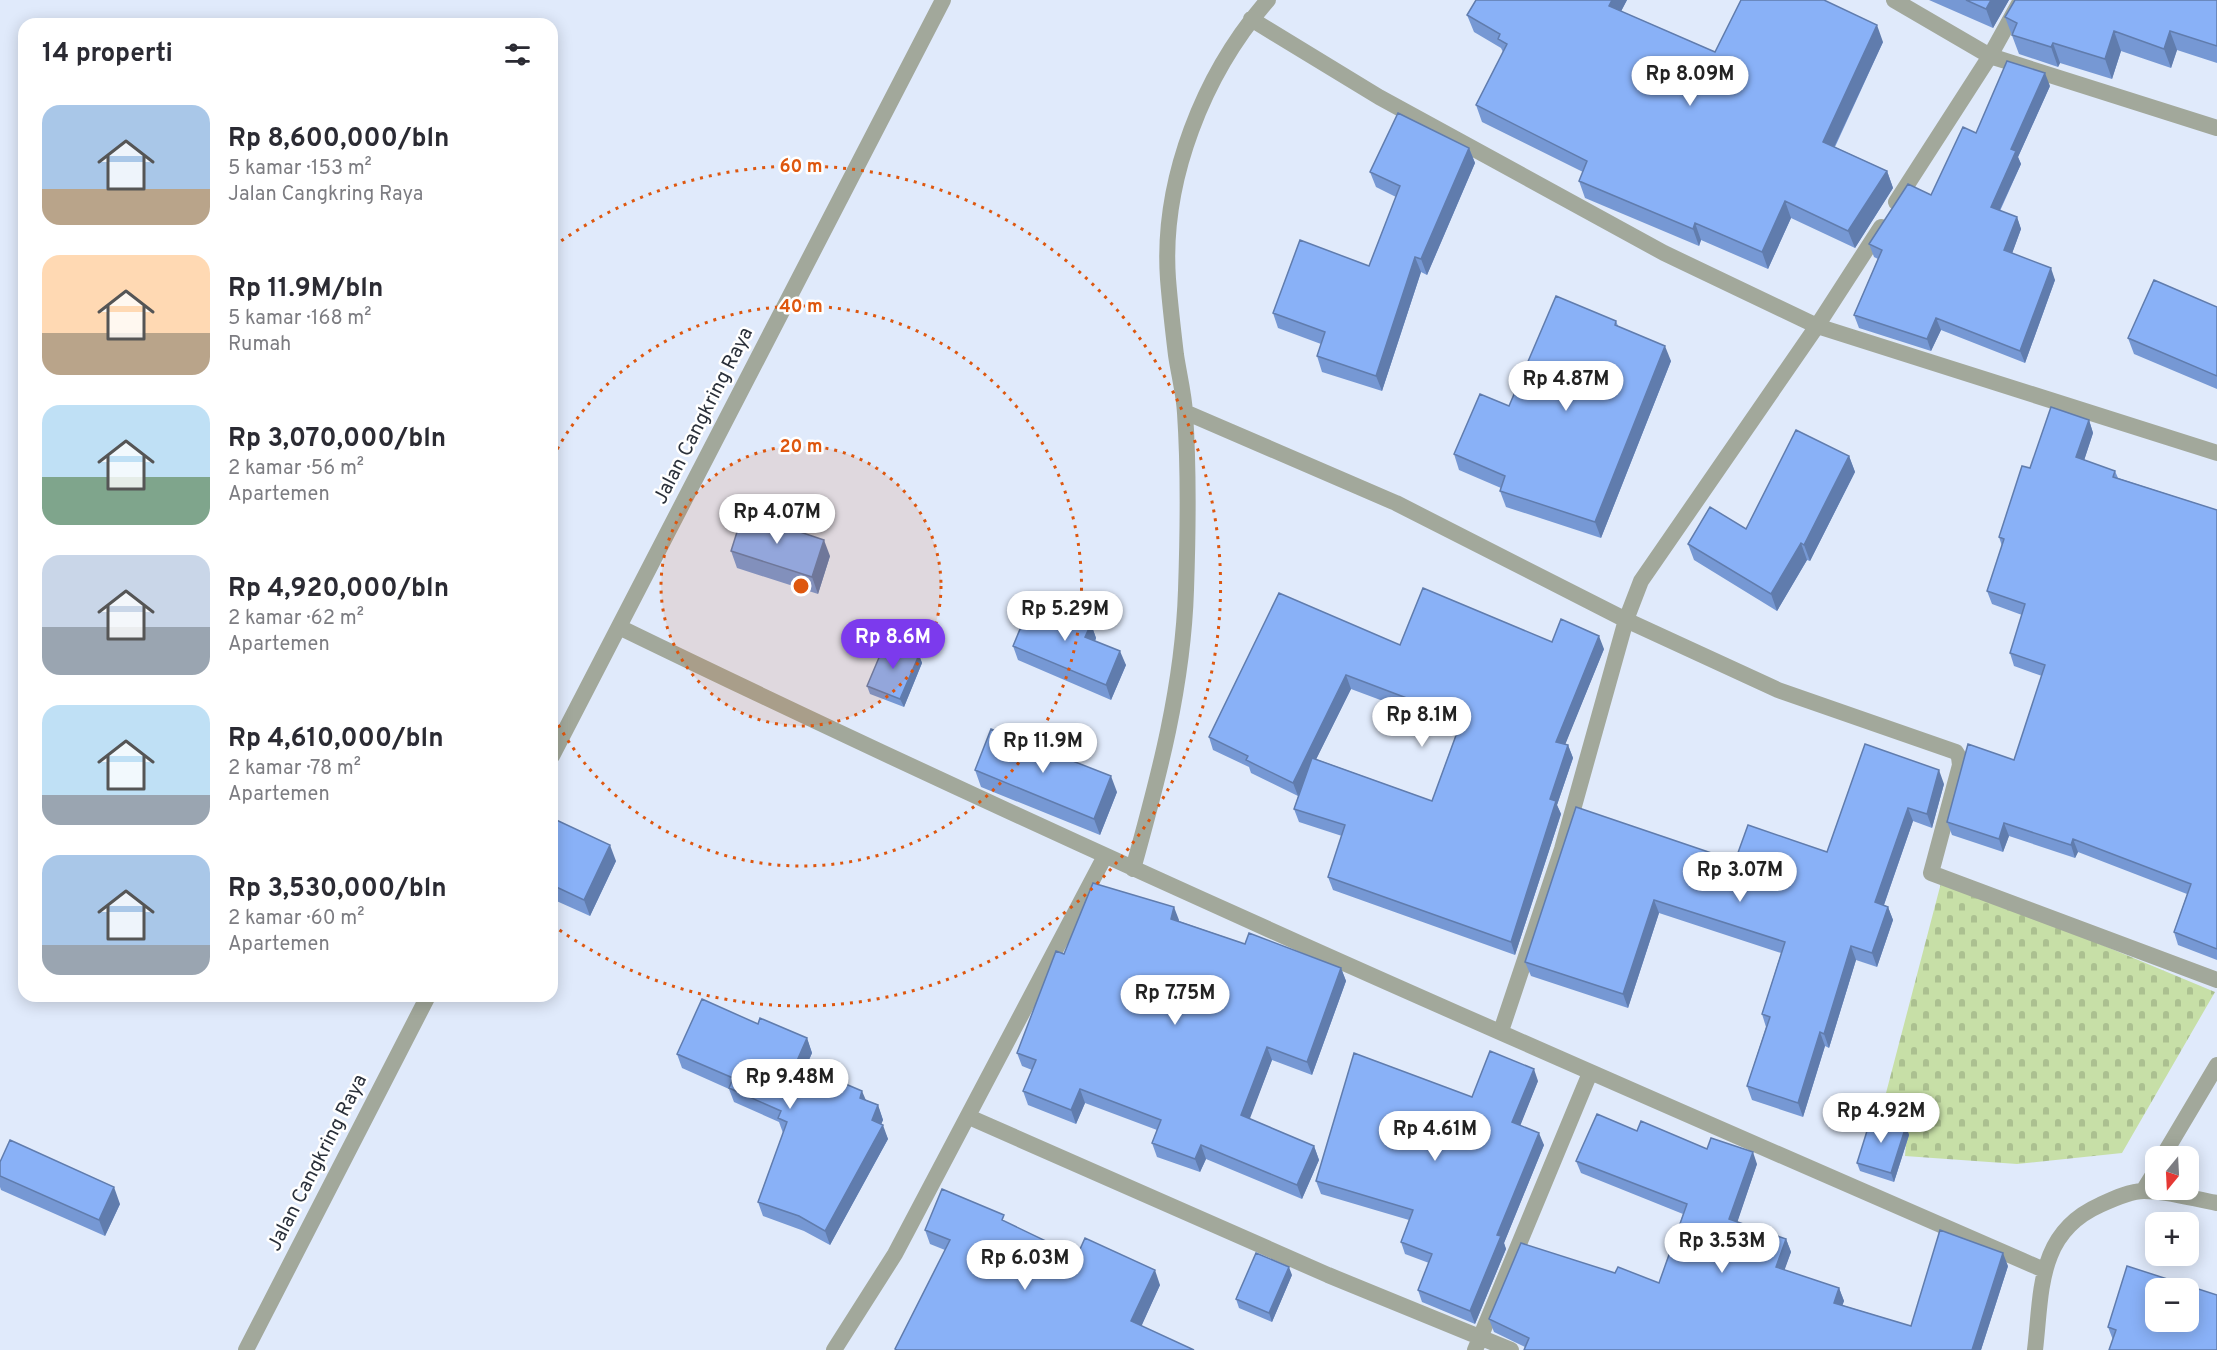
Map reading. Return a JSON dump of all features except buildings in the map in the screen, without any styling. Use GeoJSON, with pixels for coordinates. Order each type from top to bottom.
{"type":"FeatureCollection","features":[{"type":"Feature","properties":{"kind":"street","name":"Jalan Cangkring Raya"},"geometry":{"type":"LineString","coordinates":[[558,744],[943,0]]}},
{"type":"Feature","properties":{"kind":"street"},"geometry":{"type":"LineString","coordinates":[[1133,869],[1169,738],[1181,670],[1186,590],[1185,412],[1168,276],[1170,224],[1179,169],[1193,126],[1215,78],[1251,19],[1268,0]]}},
{"type":"Feature","properties":{"kind":"street"},"geometry":{"type":"LineString","coordinates":[[1894,0],[1990,56],[2217,128]]}},
{"type":"Feature","properties":{"kind":"street"},"geometry":{"type":"LineString","coordinates":[[1501,1030],[1562,849],[1626,620],[1641,581],[1817,326],[1990,56],[2021,0]]}},
{"type":"Feature","properties":{"kind":"street"},"geometry":{"type":"LineString","coordinates":[[1251,19],[1380,97],[1654,248],[1817,326],[2217,453]]}},
{"type":"Feature","properties":{"kind":"street"},"geometry":{"type":"LineString","coordinates":[[1185,412],[1396,503],[1626,620],[1778,690],[1956,752],[1960,765],[1931,873],[2217,980]]}},
{"type":"Feature","properties":{"kind":"street"},"geometry":{"type":"LineString","coordinates":[[619,627],[850,739],[1133,869],[1501,1030],[1590,1073],[2044,1270]]}},
{"type":"Feature","properties":{"kind":"street"},"geometry":{"type":"LineString","coordinates":[[834,1350],[895,1254],[1105,856]]}},
{"type":"Feature","properties":{"kind":"street","name":"Jalan Cangkring Raya"},"geometry":{"type":"LineString","coordinates":[[246,1350],[425,1002]]}},
{"type":"Feature","properties":{"kind":"street"},"geometry":{"type":"LineString","coordinates":[[2169,1146],[2217,1065]]}},
{"type":"Feature","properties":{"kind":"street"},"geometry":{"type":"LineString","coordinates":[[1478,1344],[1590,1073]]}},
{"type":"Feature","properties":{"kind":"street"},"geometry":{"type":"LineString","coordinates":[[969,1117],[1328,1275],[1478,1344],[1511,1350]]}},
{"type":"Feature","properties":{"kind":"street"},"geometry":{"type":"LineString","coordinates":[[2035,1350],[2044,1270],[2053,1244],[2069,1224],[2089,1210],[2115,1198],[2143,1191],[2217,1203]]}},
{"type":"Feature","properties":{"kind":"green space"},"geometry":{"type":"Polygon","coordinates":[[[1941,883],[1968,889],[2215,992],[2122,1153],[2017,1164],[1905,1156],[1907,1132],[1880,1116],[1941,883]]]}}]}
